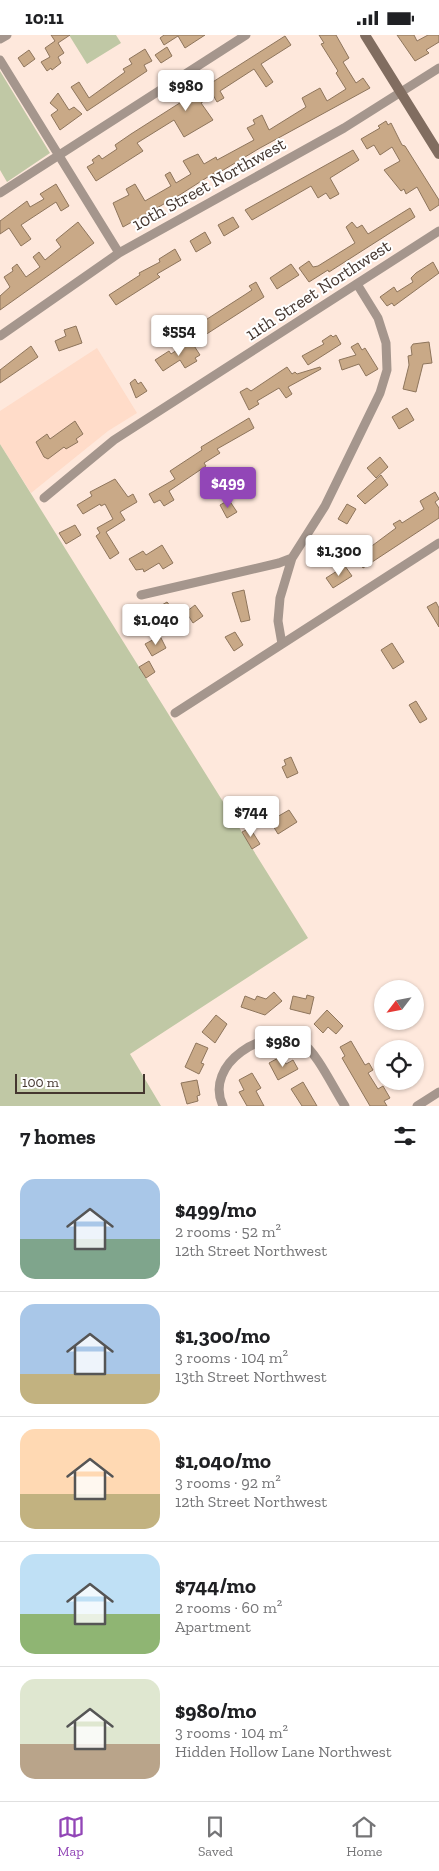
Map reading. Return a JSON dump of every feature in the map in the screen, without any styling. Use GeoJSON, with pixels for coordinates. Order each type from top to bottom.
{"type":"FeatureCollection","features":[{"type":"Feature","properties":{"kind":"street"},"geometry":{"type":"LineString","coordinates":[[0,39],[7,35]]}},
{"type":"Feature","properties":{"kind":"street"},"geometry":{"type":"LineString","coordinates":[[0,193],[246,35]]}},
{"type":"Feature","properties":{"kind":"street"},"geometry":{"type":"LineString","coordinates":[[365,35],[439,154]]}},
{"type":"Feature","properties":{"kind":"street"},"geometry":{"type":"LineString","coordinates":[[0,60],[119,253]]}},
{"type":"Feature","properties":{"kind":"street","name":"10th Street Northwest"},"geometry":{"type":"LineString","coordinates":[[0,336],[119,253],[344,128],[439,67]]}},
{"type":"Feature","properties":{"kind":"street","name":"11th Street Northwest"},"geometry":{"type":"LineString","coordinates":[[44,498],[114,440],[439,231]]}},
{"type":"Feature","properties":{"kind":"street"},"geometry":{"type":"LineString","coordinates":[[282,644],[278,621],[280,598],[292,558],[324,506],[380,393],[387,370],[386,343],[378,318],[357,284]]}},
{"type":"Feature","properties":{"kind":"street"},"geometry":{"type":"LineString","coordinates":[[175,713],[439,543]]}},
{"type":"Feature","properties":{"kind":"street"},"geometry":{"type":"LineString","coordinates":[[141,595],[279,563],[292,558]]}},
{"type":"Feature","properties":{"kind":"street"},"geometry":{"type":"LineString","coordinates":[[223,1106],[219,1090],[222,1073],[228,1064],[246,1050],[264,1041],[277,1038],[303,1043],[313,1055],[345,1106]]}},
{"type":"Feature","properties":{"kind":"street"},"geometry":{"type":"LineString","coordinates":[[417,1106],[439,1092]]}},
{"type":"Feature","properties":{"kind":"shaded area"},"geometry":{"type":"Polygon","coordinates":[[[97,348],[137,413],[108,431],[31,493],[0,444],[0,411],[97,348]]]}},
{"type":"Feature","properties":{"kind":"green space"},"geometry":{"type":"Polygon","coordinates":[[[69,35],[116,35],[121,43],[87,64],[69,35]]]}},
{"type":"Feature","properties":{"kind":"green space"},"geometry":{"type":"Polygon","coordinates":[[[0,71],[50,153],[7,182],[0,170],[0,71]]]}},
{"type":"Feature","properties":{"kind":"green space"},"geometry":{"type":"Polygon","coordinates":[[[0,444],[308,938],[130,1054],[161,1106],[0,1106],[0,444]]]}},
{"type":"Feature","properties":{"kind":"building"},"geometry":{"type":"Polygon","coordinates":[[[51,35],[70,35],[58,43],[64,53],[58,57],[61,63],[52,70],[51,68],[47,71],[41,62],[50,57],[45,48],[55,41],[51,35]]]}},
{"type":"Feature","properties":{"kind":"building"},"geometry":{"type":"Polygon","coordinates":[[[164,35],[205,35],[185,48],[178,36],[164,45],[160,38],[164,35]]]}},
{"type":"Feature","properties":{"kind":"building"},"geometry":{"type":"Polygon","coordinates":[[[319,35],[336,35],[349,58],[343,62],[356,83],[363,78],[370,88],[260,148],[215,175],[214,173],[123,227],[113,203],[129,195],[126,189],[135,184],[145,201],[171,186],[165,175],[170,172],[176,183],[191,174],[183,161],[198,154],[204,164],[216,157],[217,160],[254,140],[247,128],[255,124],[253,120],[262,115],[269,130],[306,107],[302,98],[320,88],[327,101],[346,89],[336,73],[338,71],[321,44],[324,43],[319,35]]]}},
{"type":"Feature","properties":{"kind":"building"},"geometry":{"type":"Polygon","coordinates":[[[397,35],[414,35],[417,41],[428,35],[439,35],[439,42],[426,50],[429,53],[415,61],[397,35]]]}},
{"type":"Feature","properties":{"kind":"building"},"geometry":{"type":"Polygon","coordinates":[[[285,36],[291,45],[261,64],[273,82],[266,87],[254,69],[220,91],[224,98],[217,102],[213,95],[201,103],[213,120],[184,137],[174,120],[137,143],[143,151],[96,181],[87,167],[94,163],[92,160],[99,155],[102,159],[117,149],[115,145],[131,134],[285,36]]]}},
{"type":"Feature","properties":{"kind":"building"},"geometry":{"type":"Polygon","coordinates":[[[167,47],[172,56],[161,63],[155,55],[167,47]]]}},
{"type":"Feature","properties":{"kind":"building"},"geometry":{"type":"Polygon","coordinates":[[[145,49],[152,61],[144,65],[147,71],[87,111],[71,87],[79,82],[89,98],[125,72],[123,69],[132,64],[129,59],[145,49]]]}},
{"type":"Feature","properties":{"kind":"building"},"geometry":{"type":"Polygon","coordinates":[[[29,50],[35,59],[24,67],[18,58],[29,50]]]}},
{"type":"Feature","properties":{"kind":"building"},"geometry":{"type":"Polygon","coordinates":[[[58,93],[69,110],[74,107],[82,114],[60,130],[51,115],[58,110],[50,103],[58,93]]]}},
{"type":"Feature","properties":{"kind":"building"},"geometry":{"type":"Polygon","coordinates":[[[386,121],[388,125],[391,123],[402,145],[405,146],[439,200],[439,205],[430,211],[417,187],[406,194],[404,189],[401,191],[384,170],[400,161],[392,147],[380,155],[374,145],[367,149],[361,139],[380,128],[378,126],[386,121]]]}},
{"type":"Feature","properties":{"kind":"building"},"geometry":{"type":"Polygon","coordinates":[[[353,150],[359,160],[330,178],[339,194],[330,199],[326,193],[318,198],[311,186],[252,220],[245,210],[353,150]]]}},
{"type":"Feature","properties":{"kind":"building"},"geometry":{"type":"Polygon","coordinates":[[[56,184],[69,206],[61,211],[56,202],[21,225],[31,239],[21,246],[9,228],[0,234],[0,221],[27,201],[30,207],[44,199],[40,194],[56,184]]]}},
{"type":"Feature","properties":{"kind":"building"},"geometry":{"type":"Polygon","coordinates":[[[410,208],[415,217],[329,272],[328,270],[309,282],[299,268],[309,261],[313,267],[318,266],[355,243],[346,227],[352,222],[357,228],[362,225],[368,234],[410,208]]]}},
{"type":"Feature","properties":{"kind":"building"},"geometry":{"type":"Polygon","coordinates":[[[233,217],[239,227],[224,236],[218,225],[233,217]]]}},
{"type":"Feature","properties":{"kind":"building"},"geometry":{"type":"Polygon","coordinates":[[[78,222],[94,243],[0,310],[0,296],[10,287],[4,277],[13,271],[12,268],[17,264],[26,277],[40,267],[33,257],[39,252],[45,260],[61,247],[56,240],[78,222]]]}},
{"type":"Feature","properties":{"kind":"building"},"geometry":{"type":"Polygon","coordinates":[[[205,232],[211,243],[196,252],[190,241],[205,232]]]}},
{"type":"Feature","properties":{"kind":"building"},"geometry":{"type":"Polygon","coordinates":[[[175,249],[181,260],[157,274],[160,277],[116,305],[109,295],[140,275],[139,273],[160,262],[159,259],[175,249]]]}},
{"type":"Feature","properties":{"kind":"building"},"geometry":{"type":"Polygon","coordinates":[[[433,262],[439,273],[394,306],[392,303],[387,306],[380,297],[394,287],[397,292],[413,282],[411,278],[416,273],[433,262]]]}},
{"type":"Feature","properties":{"kind":"building"},"geometry":{"type":"Polygon","coordinates":[[[291,264],[299,275],[277,289],[270,278],[291,264]]]}},
{"type":"Feature","properties":{"kind":"building"},"geometry":{"type":"Polygon","coordinates":[[[256,282],[264,297],[202,337],[194,325],[203,319],[204,321],[252,290],[249,286],[256,282]]]}},
{"type":"Feature","properties":{"kind":"building"},"geometry":{"type":"Polygon","coordinates":[[[76,326],[82,343],[59,351],[55,341],[66,336],[64,330],[76,326]]]}},
{"type":"Feature","properties":{"kind":"building"},"geometry":{"type":"Polygon","coordinates":[[[331,335],[333,337],[336,335],[341,344],[308,365],[302,356],[324,344],[322,341],[331,335]]]}},
{"type":"Feature","properties":{"kind":"building"},"geometry":{"type":"Polygon","coordinates":[[[191,341],[200,355],[195,358],[197,361],[185,368],[180,360],[163,371],[155,360],[169,351],[171,354],[191,341]]]}},
{"type":"Feature","properties":{"kind":"building"},"geometry":{"type":"Polygon","coordinates":[[[429,342],[432,363],[423,364],[416,392],[403,389],[409,365],[408,356],[412,355],[411,347],[413,344],[429,342]]]}},
{"type":"Feature","properties":{"kind":"building"},"geometry":{"type":"Polygon","coordinates":[[[358,343],[362,350],[365,348],[378,369],[366,376],[359,364],[342,370],[339,360],[356,355],[351,347],[358,343]]]}},
{"type":"Feature","properties":{"kind":"building"},"geometry":{"type":"Polygon","coordinates":[[[31,346],[38,357],[0,383],[0,370],[31,346]]]}},
{"type":"Feature","properties":{"kind":"building"},"geometry":{"type":"Polygon","coordinates":[[[287,367],[292,374],[320,367],[321,369],[288,387],[292,394],[286,398],[279,388],[257,401],[259,404],[249,410],[240,392],[247,388],[251,391],[287,367]]]}},
{"type":"Feature","properties":{"kind":"building"},"geometry":{"type":"Polygon","coordinates":[[[135,379],[138,384],[141,382],[147,391],[136,398],[130,383],[135,379]]]}},
{"type":"Feature","properties":{"kind":"building"},"geometry":{"type":"Polygon","coordinates":[[[407,408],[414,420],[399,429],[392,417],[407,408]]]}},
{"type":"Feature","properties":{"kind":"building"},"geometry":{"type":"Polygon","coordinates":[[[249,418],[254,428],[217,449],[220,453],[204,463],[206,466],[169,491],[174,500],[164,506],[160,500],[154,503],[149,494],[175,479],[170,471],[202,450],[201,447],[249,418]]]}},
{"type":"Feature","properties":{"kind":"building"},"geometry":{"type":"Polygon","coordinates":[[[75,421],[83,434],[76,439],[78,442],[66,449],[64,447],[48,459],[44,457],[36,442],[47,434],[50,439],[75,421]]]}},
{"type":"Feature","properties":{"kind":"building"},"geometry":{"type":"Polygon","coordinates":[[[380,457],[388,467],[376,478],[367,468],[380,457]]]}},
{"type":"Feature","properties":{"kind":"building"},"geometry":{"type":"Polygon","coordinates":[[[381,475],[388,485],[365,504],[357,496],[381,475]]]}},
{"type":"Feature","properties":{"kind":"building"},"geometry":{"type":"Polygon","coordinates":[[[115,479],[128,497],[133,494],[137,502],[120,512],[125,520],[106,532],[119,553],[110,559],[96,536],[100,533],[97,528],[113,519],[105,504],[101,506],[100,504],[83,514],[77,505],[92,496],[90,492],[115,479]]]}},
{"type":"Feature","properties":{"kind":"building"},"geometry":{"type":"Polygon","coordinates":[[[435,492],[439,499],[435,502],[439,508],[439,518],[363,568],[357,557],[396,528],[393,524],[400,520],[402,523],[424,509],[420,501],[435,492]]]}},
{"type":"Feature","properties":{"kind":"building"},"geometry":{"type":"Polygon","coordinates":[[[229,500],[237,512],[227,518],[220,505],[229,500]]]}},
{"type":"Feature","properties":{"kind":"building"},"geometry":{"type":"Polygon","coordinates":[[[347,504],[356,509],[347,524],[338,519],[347,504]]]}},
{"type":"Feature","properties":{"kind":"building"},"geometry":{"type":"Polygon","coordinates":[[[75,525],[81,535],[66,544],[59,533],[75,525]]]}},
{"type":"Feature","properties":{"kind":"building"},"geometry":{"type":"Polygon","coordinates":[[[162,545],[173,563],[163,569],[159,563],[144,572],[143,569],[136,570],[129,559],[143,551],[146,555],[162,545]]]}},
{"type":"Feature","properties":{"kind":"building"},"geometry":{"type":"Polygon","coordinates":[[[345,566],[352,576],[333,588],[326,578],[345,566]]]}},
{"type":"Feature","properties":{"kind":"building"},"geometry":{"type":"Polygon","coordinates":[[[244,590],[250,620],[241,622],[232,593],[244,590]]]}},
{"type":"Feature","properties":{"kind":"building"},"geometry":{"type":"Polygon","coordinates":[[[167,602],[178,616],[156,634],[145,615],[167,602]]]}},
{"type":"Feature","properties":{"kind":"building"},"geometry":{"type":"Polygon","coordinates":[[[436,602],[439,608],[439,627],[427,607],[436,602]]]}},
{"type":"Feature","properties":{"kind":"building"},"geometry":{"type":"Polygon","coordinates":[[[195,605],[203,616],[193,623],[186,612],[195,605]]]}},
{"type":"Feature","properties":{"kind":"building"},"geometry":{"type":"Polygon","coordinates":[[[235,632],[243,645],[234,651],[225,637],[235,632]]]}},
{"type":"Feature","properties":{"kind":"building"},"geometry":{"type":"Polygon","coordinates":[[[160,636],[166,648],[152,656],[145,644],[160,636]]]}},
{"type":"Feature","properties":{"kind":"building"},"geometry":{"type":"Polygon","coordinates":[[[392,643],[404,662],[393,669],[381,650],[392,643]]]}},
{"type":"Feature","properties":{"kind":"building"},"geometry":{"type":"Polygon","coordinates":[[[149,661],[155,672],[146,678],[139,667],[149,661]]]}},
{"type":"Feature","properties":{"kind":"building"},"geometry":{"type":"Polygon","coordinates":[[[416,701],[427,719],[420,723],[409,705],[416,701]]]}},
{"type":"Feature","properties":{"kind":"building"},"geometry":{"type":"Polygon","coordinates":[[[291,757],[298,773],[287,778],[282,767],[286,765],[284,760],[291,757]]]}},
{"type":"Feature","properties":{"kind":"building"},"geometry":{"type":"Polygon","coordinates":[[[289,810],[297,822],[278,834],[270,821],[289,810]]]}},
{"type":"Feature","properties":{"kind":"building"},"geometry":{"type":"Polygon","coordinates":[[[250,828],[260,844],[252,849],[242,832],[250,828]]]}},
{"type":"Feature","properties":{"kind":"building"},"geometry":{"type":"Polygon","coordinates":[[[274,992],[282,1001],[265,1015],[241,1007],[245,996],[255,1000],[257,996],[266,999],[274,992]]]}},
{"type":"Feature","properties":{"kind":"building"},"geometry":{"type":"Polygon","coordinates":[[[307,995],[314,997],[310,1014],[290,1009],[293,996],[306,999],[307,995]]]}},
{"type":"Feature","properties":{"kind":"building"},"geometry":{"type":"Polygon","coordinates":[[[327,1010],[343,1026],[336,1034],[328,1027],[323,1033],[314,1024],[327,1010]]]}},
{"type":"Feature","properties":{"kind":"building"},"geometry":{"type":"Polygon","coordinates":[[[216,1015],[227,1024],[215,1043],[202,1032],[216,1015]]]}},
{"type":"Feature","properties":{"kind":"building"},"geometry":{"type":"Polygon","coordinates":[[[351,1041],[365,1065],[369,1063],[373,1070],[368,1073],[374,1083],[374,1090],[385,1090],[390,1098],[384,1101],[387,1106],[370,1106],[342,1058],[345,1056],[340,1047],[351,1041]]]}},
{"type":"Feature","properties":{"kind":"building"},"geometry":{"type":"Polygon","coordinates":[[[196,1043],[208,1048],[201,1063],[204,1064],[199,1074],[185,1067],[196,1043]]]}},
{"type":"Feature","properties":{"kind":"building"},"geometry":{"type":"Polygon","coordinates":[[[282,1056],[286,1064],[293,1060],[298,1069],[278,1080],[269,1063],[282,1056]]]}},
{"type":"Feature","properties":{"kind":"building"},"geometry":{"type":"Polygon","coordinates":[[[252,1073],[261,1088],[256,1091],[264,1106],[247,1106],[239,1092],[244,1090],[239,1080],[252,1073]]]}},
{"type":"Feature","properties":{"kind":"building"},"geometry":{"type":"Polygon","coordinates":[[[197,1080],[200,1095],[197,1096],[198,1101],[187,1104],[181,1083],[197,1080]]]}},
{"type":"Feature","properties":{"kind":"building"},"geometry":{"type":"Polygon","coordinates":[[[303,1082],[317,1106],[302,1106],[291,1089],[303,1082]]]}}]}
